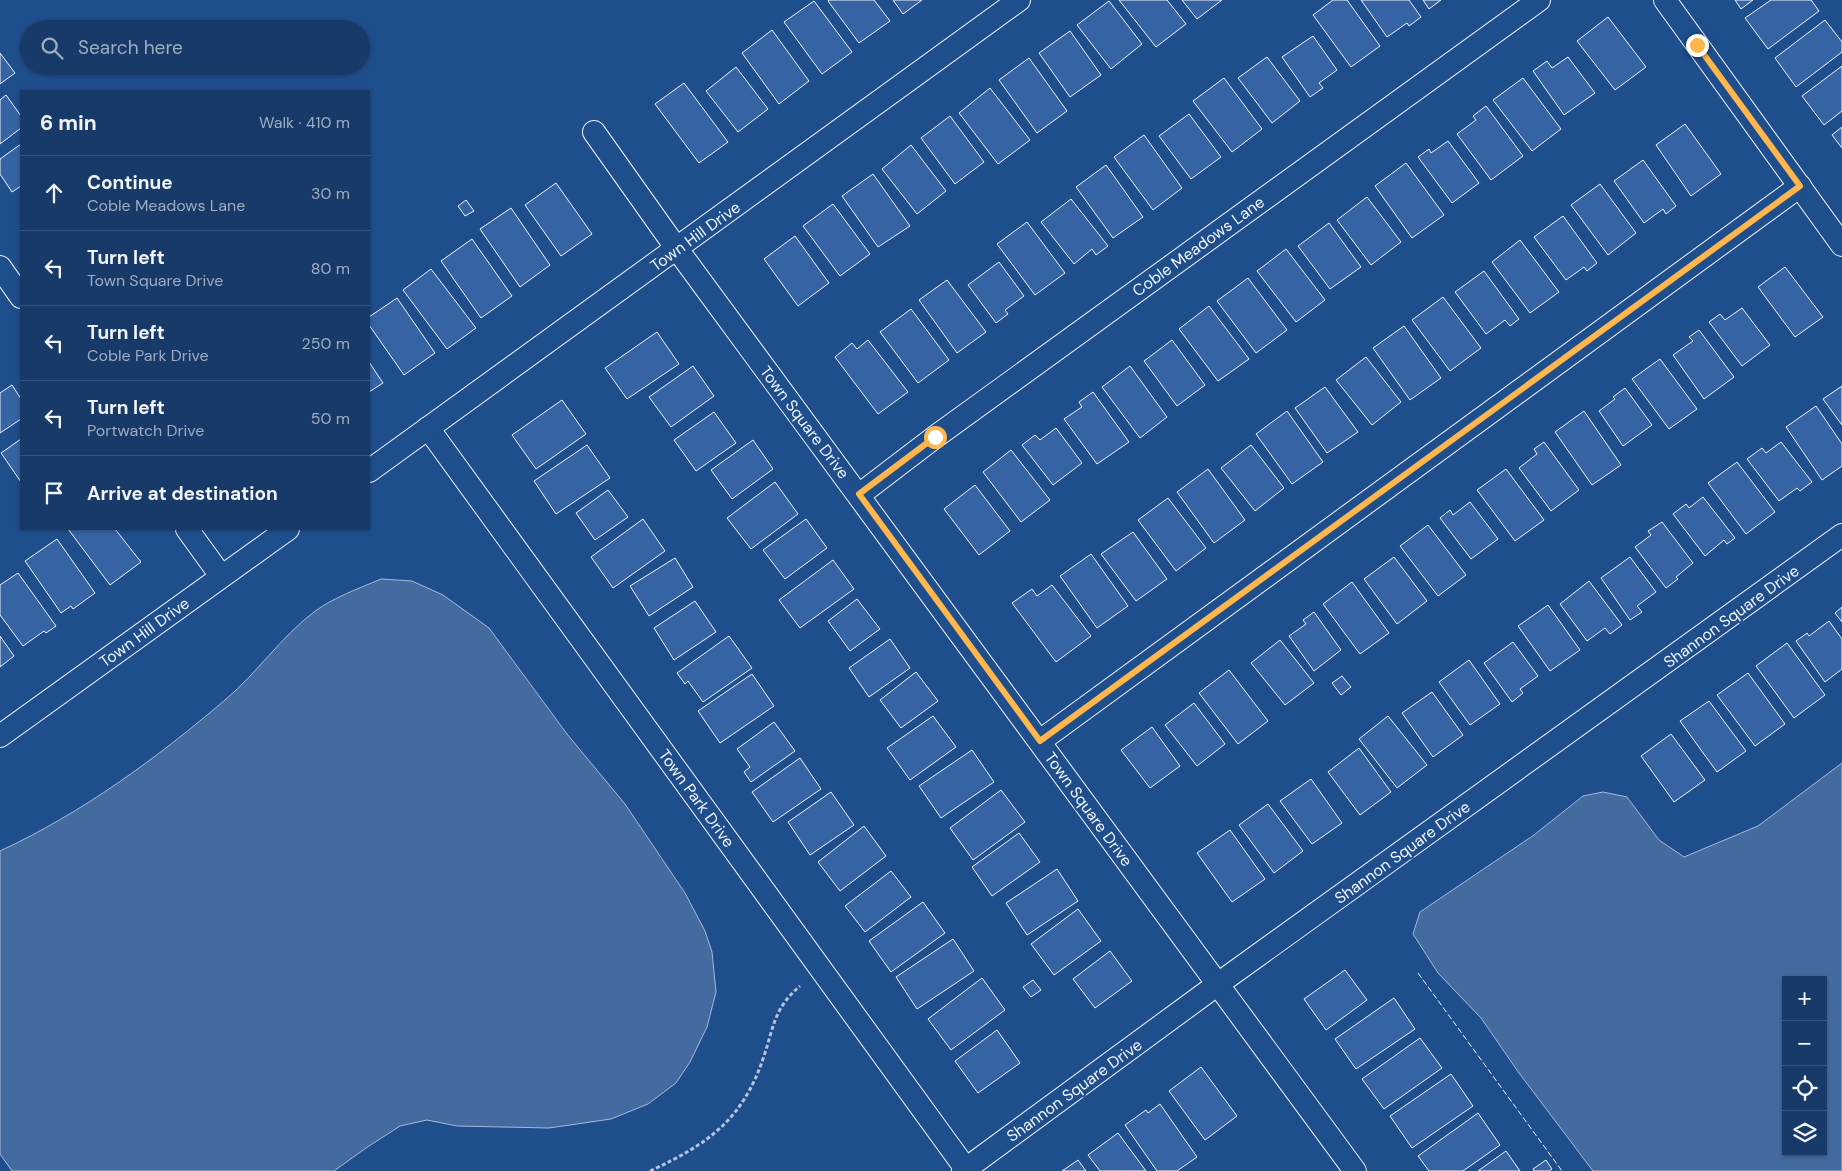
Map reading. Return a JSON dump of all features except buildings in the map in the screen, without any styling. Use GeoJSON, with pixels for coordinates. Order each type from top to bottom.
{"type":"FeatureCollection","features":[{"type":"Feature","properties":{"kind":"street","name":"Town Hill Drive"},"geometry":{"type":"LineString","coordinates":[[370,469],[1019,0]]}},
{"type":"Feature","properties":{"kind":"street","name":"Coble Meadows Lane"},"geometry":{"type":"LineString","coordinates":[[859,494],[1539,0]]}},
{"type":"Feature","properties":{"kind":"street"},"geometry":{"type":"LineString","coordinates":[[1665,0],[1842,245]]}},
{"type":"Feature","properties":{"kind":"street","name":"Town Square Drive"},"geometry":{"type":"LineString","coordinates":[[594,132],[677,249],[1355,1171]]}},
{"type":"Feature","properties":{"kind":"street"},"geometry":{"type":"LineString","coordinates":[[1040,741],[1800,186]]}},
{"type":"Feature","properties":{"kind":"street"},"geometry":{"type":"LineString","coordinates":[[0,267],[20,296]]}},
{"type":"Feature","properties":{"kind":"street","name":"Town Park Drive"},"geometry":{"type":"LineString","coordinates":[[428,428],[964,1170]]}},
{"type":"Feature","properties":{"kind":"street"},"geometry":{"type":"LineString","coordinates":[[188,530],[221,576]]}},
{"type":"Feature","properties":{"kind":"street","name":"Town Hill Drive"},"geometry":{"type":"LineString","coordinates":[[0,736],[287,530]]}},
{"type":"Feature","properties":{"kind":"street","name":"Shannon Square Drive"},"geometry":{"type":"LineString","coordinates":[[964,1170],[1218,984],[1842,536]]}},
{"type":"Feature","properties":{"kind":"path"},"geometry":{"type":"LineString","coordinates":[[650,1171],[699,1146],[728,1121],[744,1102],[756,1078],[775,1018],[782,1004],[800,986]]}},
{"type":"Feature","properties":{"kind":"water"},"geometry":{"type":"Polygon","coordinates":[[[381,579],[412,581],[443,595],[489,628],[567,734],[625,804],[685,893],[705,931],[712,952],[716,992],[707,1027],[690,1062],[676,1083],[648,1104],[611,1119],[549,1128],[457,1126],[427,1120],[400,1126],[334,1171],[12,1171],[0,1154],[0,851],[60,820],[118,783],[173,743],[225,700],[291,632],[314,612],[338,598],[381,579]]]}},
{"type":"Feature","properties":{"kind":"water"},"geometry":{"type":"Polygon","coordinates":[[[1842,763],[1842,1171],[1593,1171],[1519,1073],[1481,1018],[1438,973],[1413,934],[1420,912],[1534,835],[1583,796],[1603,792],[1627,797],[1659,840],[1684,857],[1758,826],[1842,763]]]}},
{"type":"Feature","properties":{"kind":"fence"},"geometry":{"type":"LineString","coordinates":[[1418,973],[1562,1171]]}},
{"type":"Feature","properties":{"kind":"route"},"geometry":{"type":"LineString","coordinates":[[935,437],[859,494],[1040,741],[1800,186],[1697,45]]}}]}
